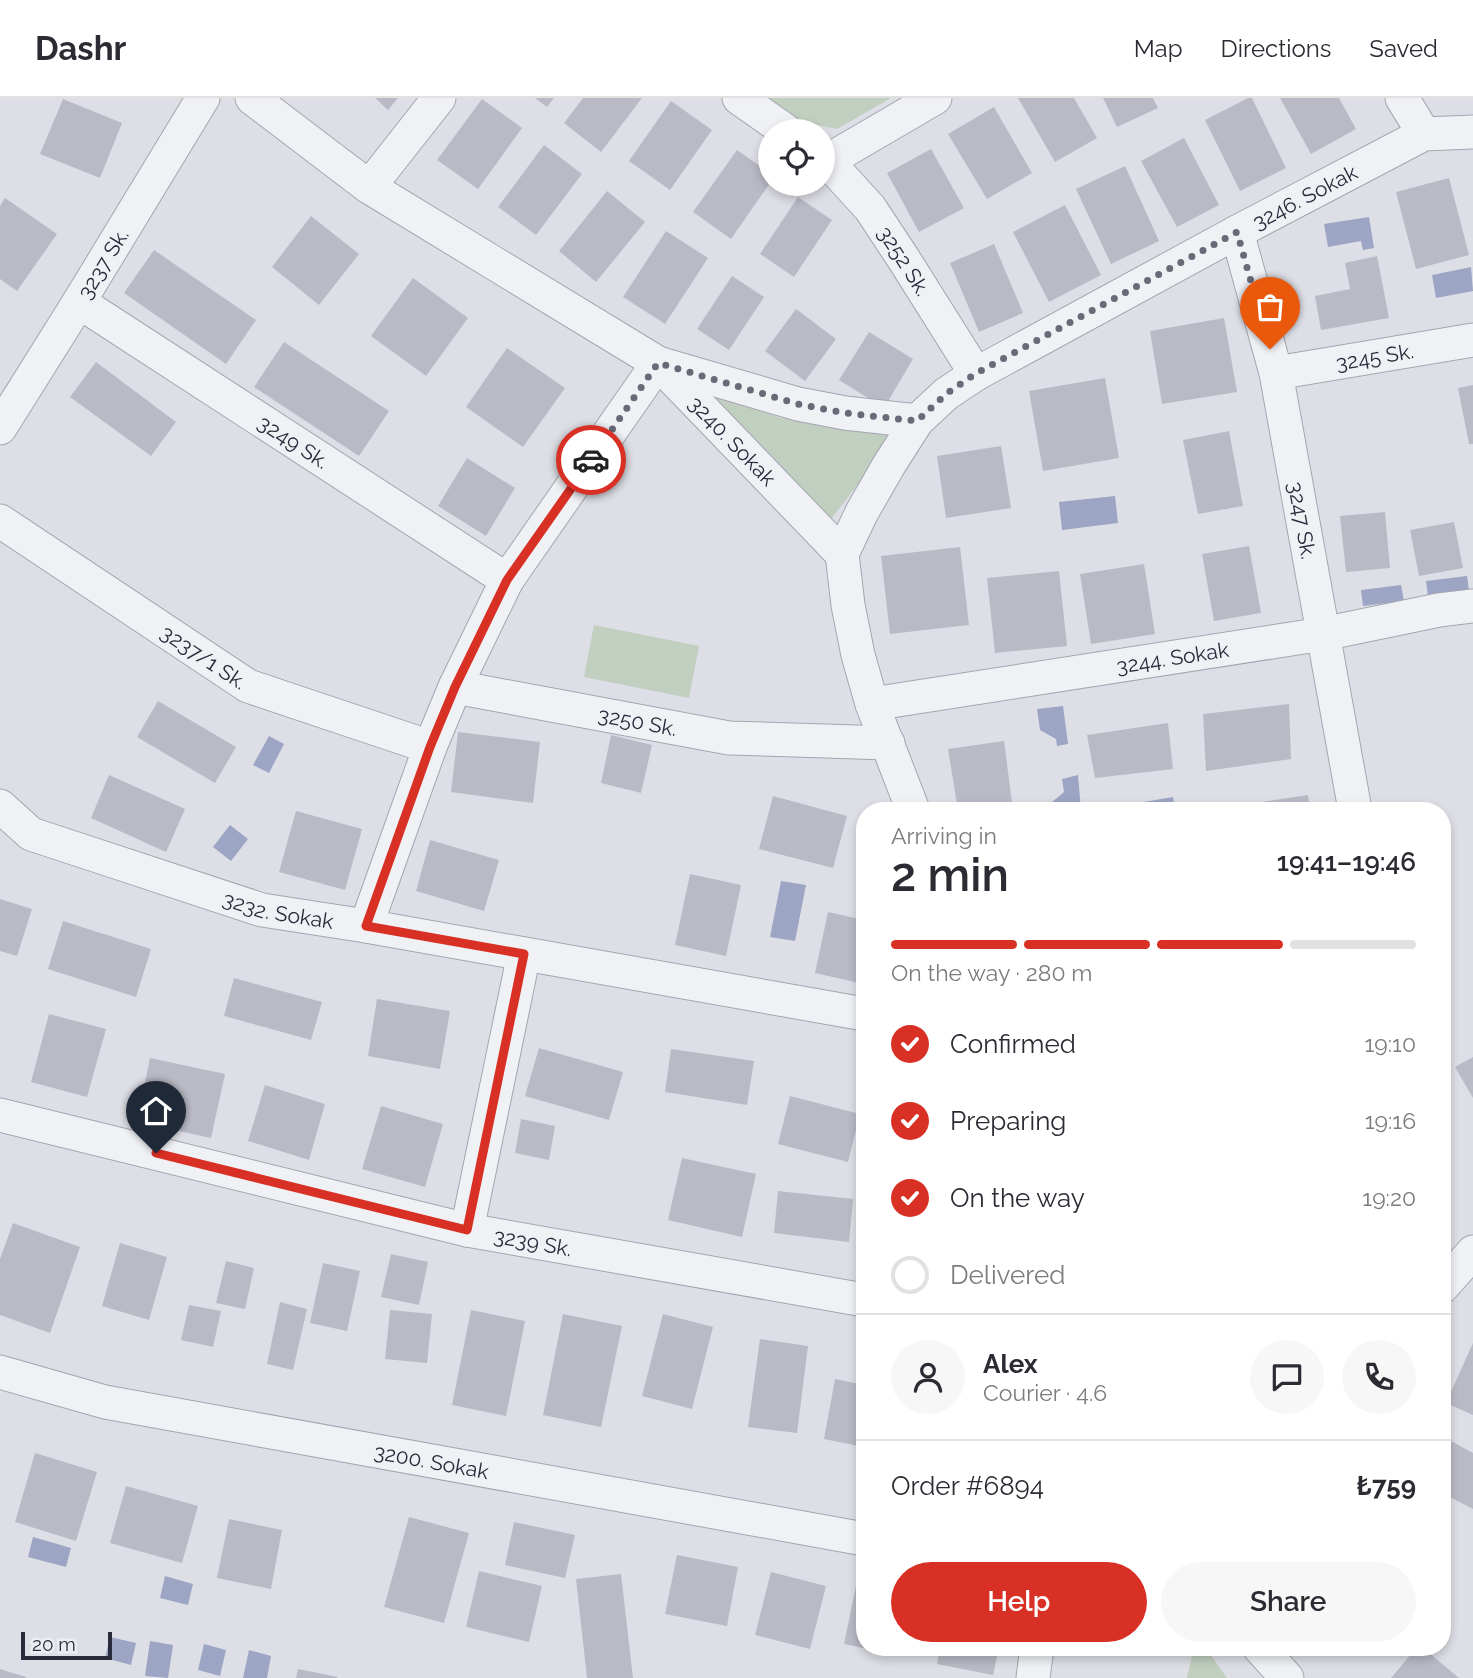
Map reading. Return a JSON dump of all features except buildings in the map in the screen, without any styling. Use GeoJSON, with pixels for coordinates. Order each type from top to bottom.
{"type":"FeatureCollection","features":[{"type":"Feature","properties":{"kind":"street","name":"3237 Sk."},"geometry":{"type":"LineString","coordinates":[[0,428],[203,98]]}},
{"type":"Feature","properties":{"kind":"street","name":"3240. Sokak"},"geometry":{"type":"LineString","coordinates":[[252,98],[369,187],[658,363],[842,554]]}},
{"type":"Feature","properties":{"kind":"street"},"geometry":{"type":"LineString","coordinates":[[369,187],[439,98]]}},
{"type":"Feature","properties":{"kind":"street"},"geometry":{"type":"LineString","coordinates":[[739,98],[769,119]]}},
{"type":"Feature","properties":{"kind":"street"},"geometry":{"type":"LineString","coordinates":[[835,153],[935,98]]}},
{"type":"Feature","properties":{"kind":"street"},"geometry":{"type":"LineString","coordinates":[[1402,98],[1424,134]]}},
{"type":"Feature","properties":{"kind":"street","name":"3246. Sokak"},"geometry":{"type":"LineString","coordinates":[[842,554],[869,500],[917,421],[946,394],[975,374],[1424,134],[1473,132]]}},
{"type":"Feature","properties":{"kind":"street","name":"3252 Sk."},"geometry":{"type":"LineString","coordinates":[[835,170],[870,208],[975,374]]}},
{"type":"Feature","properties":{"kind":"street","name":"3247 Sk."},"geometry":{"type":"LineString","coordinates":[[1237,232],[1276,373],[1354,802]]}},
{"type":"Feature","properties":{"kind":"street","name":"3249 Sk."},"geometry":{"type":"LineString","coordinates":[[79,302],[507,580]]}},
{"type":"Feature","properties":{"kind":"street","name":"3245 Sk."},"geometry":{"type":"LineString","coordinates":[[1276,373],[1473,340]]}},
{"type":"Feature","properties":{"kind":"street"},"geometry":{"type":"LineString","coordinates":[[366,926],[430,747],[455,687],[507,580],[658,363],[798,404],[845,413],[917,421]]}},
{"type":"Feature","properties":{"kind":"street","name":"3237/1 Sk."},"geometry":{"type":"LineString","coordinates":[[0,521],[248,686],[430,747]]}},
{"type":"Feature","properties":{"kind":"street"},"geometry":{"type":"LineString","coordinates":[[842,554],[858,655],[872,704],[910,802]]}},
{"type":"Feature","properties":{"kind":"street","name":"3244. Sokak"},"geometry":{"type":"LineString","coordinates":[[872,704],[1323,634],[1439,610],[1473,606]]}},
{"type":"Feature","properties":{"kind":"street","name":"3250 Sk."},"geometry":{"type":"LineString","coordinates":[[455,687],[729,738],[888,743]]}},
{"type":"Feature","properties":{"kind":"street","name":"3232. Sokak"},"geometry":{"type":"LineString","coordinates":[[0,806],[32,834],[262,910],[856,1013]]}},
{"type":"Feature","properties":{"kind":"street"},"geometry":{"type":"LineString","coordinates":[[467,1230],[524,954]]}},
{"type":"Feature","properties":{"kind":"street","name":"3239 Sk."},"geometry":{"type":"LineString","coordinates":[[0,1115],[467,1230],[856,1299]]}},
{"type":"Feature","properties":{"kind":"street"},"geometry":{"type":"LineString","coordinates":[[1451,1277],[1473,1252]]}},
{"type":"Feature","properties":{"kind":"street","name":"3200. Sokak"},"geometry":{"type":"LineString","coordinates":[[0,1372],[105,1402],[856,1538]]}},
{"type":"Feature","properties":{"kind":"street"},"geometry":{"type":"LineString","coordinates":[[1033,1678],[1036,1656]]}},
{"type":"Feature","properties":{"kind":"street"},"geometry":{"type":"LineString","coordinates":[[1267,1656],[1287,1678]]}},
{"type":"Feature","properties":{"kind":"green space"},"geometry":{"type":"Polygon","coordinates":[[[759,98],[891,98],[837,129],[835,119],[786,119],[759,98]]]}},
{"type":"Feature","properties":{"kind":"green space"},"geometry":{"type":"Polygon","coordinates":[[[683,381],[781,418],[840,429],[902,427],[822,531],[767,452],[683,381]]]}},
{"type":"Feature","properties":{"kind":"green space"},"geometry":{"type":"Polygon","coordinates":[[[594,625],[699,646],[689,698],[584,677],[594,625]]]}},
{"type":"Feature","properties":{"kind":"green space"},"geometry":{"type":"Polygon","coordinates":[[[1192,1656],[1211,1656],[1227,1678],[1187,1678],[1192,1656]]]}},
{"type":"Feature","properties":{"kind":"water"},"geometry":{"type":"Polygon","coordinates":[[[1369,217],[1374,248],[1363,250],[1361,241],[1328,247],[1324,224],[1369,217]]]}},
{"type":"Feature","properties":{"kind":"water"},"geometry":{"type":"Polygon","coordinates":[[[1471,267],[1473,291],[1436,298],[1432,275],[1471,267]]]}},
{"type":"Feature","properties":{"kind":"water"},"geometry":{"type":"Polygon","coordinates":[[[1115,496],[1118,523],[1062,530],[1059,502],[1115,496]]]}},
{"type":"Feature","properties":{"kind":"water"},"geometry":{"type":"Polygon","coordinates":[[[1467,576],[1469,591],[1428,596],[1426,581],[1467,576]]]}},
{"type":"Feature","properties":{"kind":"water"},"geometry":{"type":"Polygon","coordinates":[[[1401,585],[1404,601],[1363,606],[1361,590],[1401,585]]]}},
{"type":"Feature","properties":{"kind":"water"},"geometry":{"type":"Polygon","coordinates":[[[1063,706],[1068,744],[1057,746],[1056,739],[1040,730],[1037,709],[1063,706]]]}},
{"type":"Feature","properties":{"kind":"water"},"geometry":{"type":"Polygon","coordinates":[[[269,736],[284,744],[269,773],[253,765],[269,736]]]}},
{"type":"Feature","properties":{"kind":"water"},"geometry":{"type":"Polygon","coordinates":[[[1078,775],[1080,802],[1052,802],[1064,792],[1062,779],[1078,775]]]}},
{"type":"Feature","properties":{"kind":"water"},"geometry":{"type":"Polygon","coordinates":[[[1173,797],[1174,802],[1144,802],[1173,797]]]}},
{"type":"Feature","properties":{"kind":"water"},"geometry":{"type":"Polygon","coordinates":[[[230,825],[248,839],[231,861],[213,847],[230,825]]]}},
{"type":"Feature","properties":{"kind":"water"},"geometry":{"type":"Polygon","coordinates":[[[781,881],[806,885],[795,941],[770,937],[781,881]]]}},
{"type":"Feature","properties":{"kind":"water"},"geometry":{"type":"Polygon","coordinates":[[[33,1537],[71,1548],[66,1567],[28,1557],[33,1537]]]}},
{"type":"Feature","properties":{"kind":"water"},"geometry":{"type":"Polygon","coordinates":[[[165,1576],[193,1584],[188,1605],[160,1598],[165,1576]]]}},
{"type":"Feature","properties":{"kind":"water"},"geometry":{"type":"Polygon","coordinates":[[[110,1637],[136,1643],[131,1665],[105,1658],[110,1637]]]}},
{"type":"Feature","properties":{"kind":"water"},"geometry":{"type":"Polygon","coordinates":[[[150,1641],[173,1645],[168,1678],[145,1676],[150,1641]]]}},
{"type":"Feature","properties":{"kind":"water"},"geometry":{"type":"Polygon","coordinates":[[[204,1644],[226,1650],[220,1676],[198,1670],[204,1644]]]}},
{"type":"Feature","properties":{"kind":"water"},"geometry":{"type":"Polygon","coordinates":[[[249,1650],[271,1656],[267,1678],[243,1678],[249,1650]]]}},
{"type":"Feature","properties":{"kind":"way so far"},"geometry":{"type":"LineString","coordinates":[[591,460],[658,363],[798,404],[845,413],[917,421],[946,394],[975,374],[1237,232],[1270,349]]}},
{"type":"Feature","properties":{"kind":"route"},"geometry":{"type":"LineString","coordinates":[[156,1153],[467,1230],[524,954],[366,926],[430,747],[455,687],[507,580],[591,460]]}}]}
